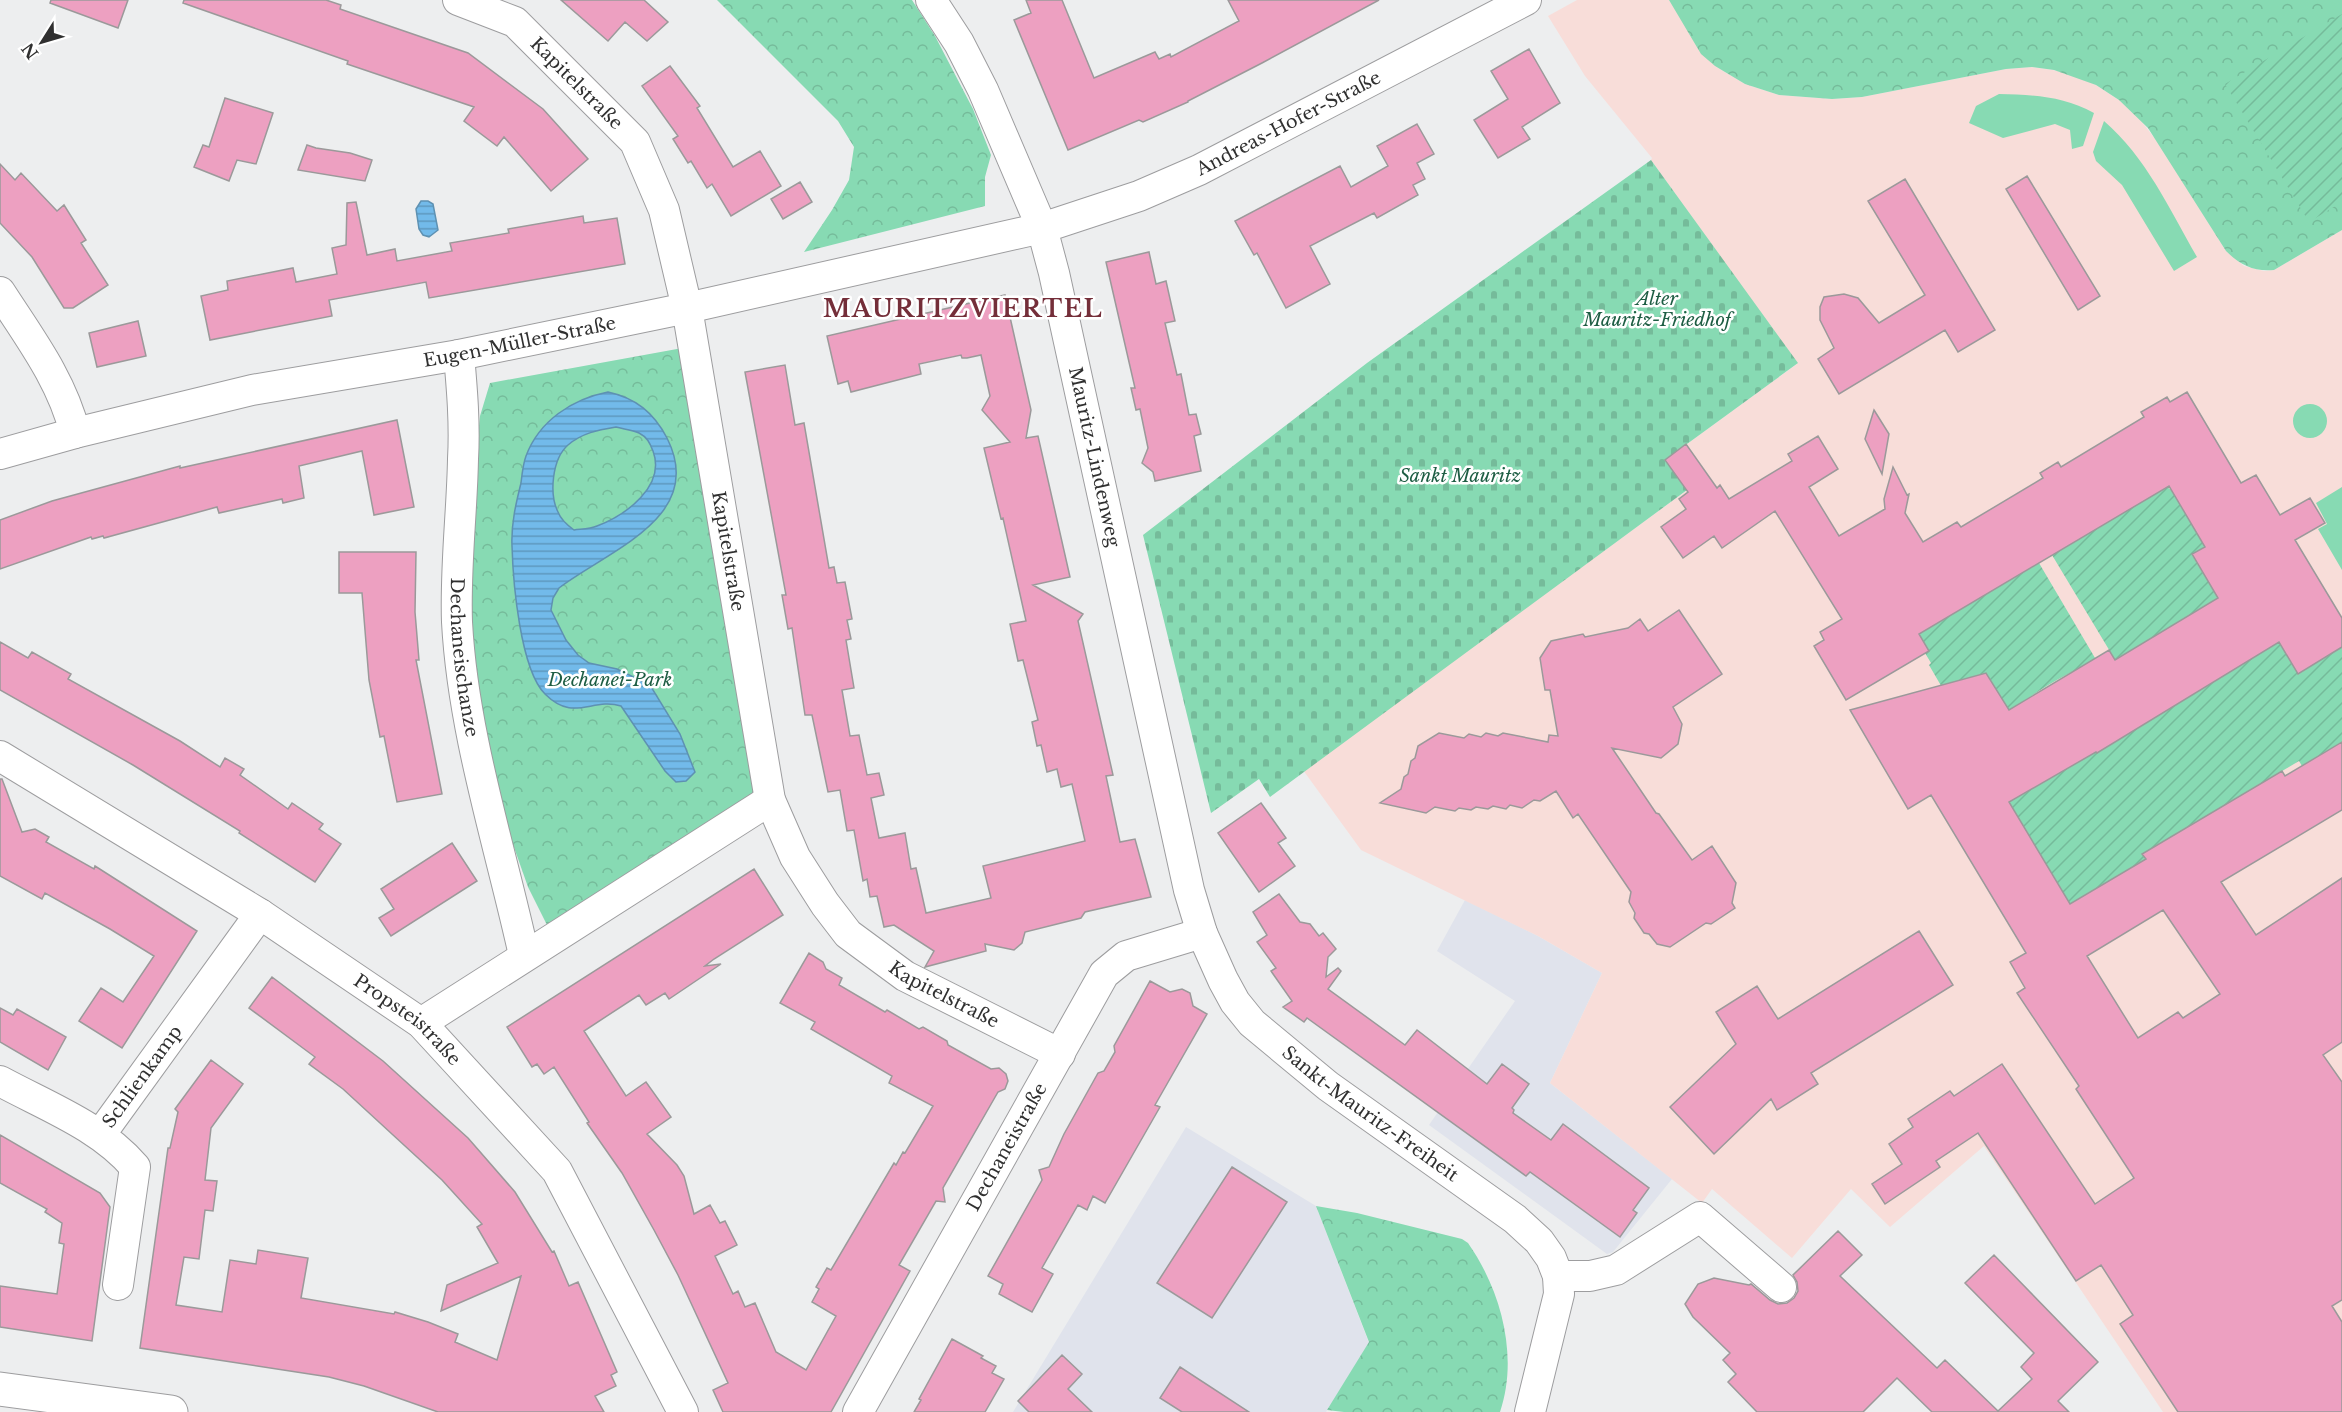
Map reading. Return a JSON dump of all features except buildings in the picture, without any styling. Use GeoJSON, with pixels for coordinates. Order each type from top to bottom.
{"type":"FeatureCollection","features":[{"type":"Feature","properties":{"kind":"main road"},"geometry":{"type":"LineString","coordinates":[[0,1389],[154,1411]]}},
{"type":"Feature","properties":{"kind":"street","name":"Kapitelstraße"},"geometry":{"type":"LineString","coordinates":[[458,0],[516,22],[635,142],[664,210],[687,308],[770,800],[795,857],[825,904],[848,934],[905,976],[1060,1054]]}},
{"type":"Feature","properties":{"kind":"street","name":"Mauritz-Lindenweg"},"geometry":{"type":"LineString","coordinates":[[932,0],[973,67],[1042,228],[1054,273],[1190,890],[1202,933]]}},
{"type":"Feature","properties":{"kind":"street","name":"Andreas-Hofer-Straße"},"geometry":{"type":"LineString","coordinates":[[1042,228],[1110,207],[1199,171],[1526,0]]}},
{"type":"Feature","properties":{"kind":"street","name":"Eugen-Müller-Straße"},"geometry":{"type":"LineString","coordinates":[[0,454],[75,433],[252,390],[459,355],[687,308],[1042,228]]}},
{"type":"Feature","properties":{"kind":"street"},"geometry":{"type":"LineString","coordinates":[[0,292],[49,367],[69,410],[75,433]]}},
{"type":"Feature","properties":{"kind":"street","name":"Dechaneischanze"},"geometry":{"type":"LineString","coordinates":[[459,355],[464,457],[457,563],[458,622],[464,694],[524,955]]}},
{"type":"Feature","properties":{"kind":"street","name":"Propsteistraße"},"geometry":{"type":"LineString","coordinates":[[0,756],[260,914],[422,1023],[557,1171],[683,1412]]}},
{"type":"Feature","properties":{"kind":"street"},"geometry":{"type":"LineString","coordinates":[[422,1023],[524,955],[615,900],[770,800]]}},
{"type":"Feature","properties":{"kind":"street","name":"Schlienkamp"},"geometry":{"type":"LineString","coordinates":[[118,1285],[135,1167],[120,1150],[100,1136],[260,914]]}},
{"type":"Feature","properties":{"kind":"street","name":"Dechaneistraße"},"geometry":{"type":"LineString","coordinates":[[858,1412],[1104,974],[1126,956],[1202,933]]}},
{"type":"Feature","properties":{"kind":"street","name":"Sankt-Mauritz-Freiheit"},"geometry":{"type":"LineString","coordinates":[[1202,933],[1235,1002],[1252,1023],[1329,1086],[1515,1219],[1539,1241],[1551,1258],[1558,1276],[1559,1294],[1530,1412]]}},
{"type":"Feature","properties":{"kind":"street"},"geometry":{"type":"LineString","coordinates":[[0,1081],[100,1136]]}},
{"type":"Feature","properties":{"kind":"street"},"geometry":{"type":"LineString","coordinates":[[1558,1276],[1590,1276],[1616,1270],[1700,1217],[1781,1287]]}},
{"type":"Feature","properties":{"kind":"shaded area"},"geometry":{"type":"Polygon","coordinates":[[[1577,0],[1669,0],[1715,66],[1745,84],[1779,95],[1832,99],[1862,97],[2006,69],[2032,67],[2075,76],[2096,85],[2119,100],[2139,118],[2159,144],[2226,251],[2244,266],[2264,271],[2274,270],[2342,230],[2342,1412],[2163,1412],[1984,1146],[1890,1227],[1851,1189],[1792,1258],[1712,1189],[1702,1203],[1550,1083],[1602,973],[1538,936],[1361,850],[1303,770],[1686,491],[1665,460],[1797,364],[1651,160],[1652,158],[1585,76],[1548,16],[1577,0]]]}},
{"type":"Feature","properties":{"kind":"shaded area"},"geometry":{"type":"Polygon","coordinates":[[[1465,900],[1538,936],[1602,973],[1550,1083],[1672,1179],[1613,1252],[1607,1254],[1429,1125],[1515,1001],[1437,951],[1465,900]]]}},
{"type":"Feature","properties":{"kind":"shaded area"},"geometry":{"type":"Polygon","coordinates":[[[1186,1127],[1316,1206],[1369,1343],[1326,1412],[1013,1412],[1186,1127]]]}},
{"type":"Feature","properties":{"kind":"green space"},"geometry":{"type":"Polygon","coordinates":[[[717,0],[912,0],[935,36],[973,109],[991,155],[985,177],[985,206],[804,252],[849,180],[854,147],[838,121],[717,0]]]}},
{"type":"Feature","properties":{"kind":"green space"},"geometry":{"type":"Polygon","coordinates":[[[1669,0],[2342,0],[2342,230],[2274,270],[2254,269],[2242,264],[2226,251],[2148,128],[2119,100],[2096,85],[2054,70],[2032,67],[2006,69],[1862,97],[1832,99],[1779,95],[1745,84],[1715,66],[1701,54],[1669,0]]]}},
{"type":"Feature","properties":{"kind":"green space"},"geometry":{"type":"Polygon","coordinates":[[[2342,14],[2342,202],[2309,222],[2225,84],[2342,14]]]}},
{"type":"Feature","properties":{"kind":"green space"},"geometry":{"type":"Polygon","coordinates":[[[1999,94],[2059,100],[2094,113],[2083,146],[2072,149],[2070,130],[2055,124],[2003,138],[1969,123],[1976,106],[1999,94]]]}},
{"type":"Feature","properties":{"kind":"green space"},"geometry":{"type":"Polygon","coordinates":[[[2104,121],[2119,135],[2145,167],[2197,257],[2174,271],[2122,185],[2096,161],[2093,152],[2104,121]]]}},
{"type":"Feature","properties":{"kind":"green space","name":"Sankt Mauritz"},"geometry":{"type":"Polygon","coordinates":[[[1651,160],[1798,363],[1665,460],[1687,490],[1270,797],[1259,779],[1211,813],[1143,535],[1367,363],[1651,160]]]}},
{"type":"Feature","properties":{"kind":"green space","name":"Dechanei-Park"},"geometry":{"type":"Polygon","coordinates":[[[688,347],[762,795],[547,925],[528,887],[510,836],[476,688],[470,614],[472,493],[480,416],[490,383],[688,347]]]}},
{"type":"Feature","properties":{"kind":"green space"},"geometry":{"type":"Polygon","coordinates":[[[2310,404],[2322,409],[2327,421],[2322,433],[2310,438],[2298,433],[2293,421],[2298,409],[2310,404]]]}},
{"type":"Feature","properties":{"kind":"green space"},"geometry":{"type":"Polygon","coordinates":[[[2167,487],[2174,492],[2205,547],[2192,555],[2218,598],[2132,650],[2117,663],[2052,555],[2167,487]]]}},
{"type":"Feature","properties":{"kind":"green space"},"geometry":{"type":"Polygon","coordinates":[[[2342,487],[2342,570],[2318,529],[2327,524],[2316,503],[2342,487]]]}},
{"type":"Feature","properties":{"kind":"green space"},"geometry":{"type":"Polygon","coordinates":[[[2039,563],[2098,663],[2050,684],[1973,738],[1986,673],[1958,681],[1947,696],[1929,665],[1931,663],[1925,653],[1929,651],[1919,634],[2039,563]]]}},
{"type":"Feature","properties":{"kind":"green space"},"geometry":{"type":"Polygon","coordinates":[[[2279,642],[2298,674],[2342,647],[2342,742],[2302,766],[2299,761],[2143,854],[2146,859],[2070,904],[2008,801],[2085,758],[2094,750],[2097,753],[2279,642]]]}},
{"type":"Feature","properties":{"kind":"green space"},"geometry":{"type":"Polygon","coordinates":[[[1316,1206],[1357,1213],[1462,1239],[1468,1243],[1490,1281],[1504,1324],[1508,1369],[1500,1412],[1344,1412],[1327,1410],[1369,1342],[1316,1206]]]}},
{"type":"Feature","properties":{"kind":"water"},"geometry":{"type":"Polygon","coordinates":[[[421,201],[433,204],[438,230],[429,237],[423,235],[419,229],[416,209],[421,201]]]}},
{"type":"Feature","properties":{"kind":"water"},"geometry":{"type":"Polygon","coordinates":[[[608,392],[627,398],[643,408],[656,421],[667,438],[676,466],[674,489],[664,510],[647,528],[626,545],[559,588],[553,598],[551,610],[566,640],[578,655],[589,663],[617,669],[650,685],[680,734],[695,772],[686,781],[676,782],[665,771],[621,706],[601,704],[583,708],[565,707],[545,694],[536,682],[524,645],[516,602],[512,538],[514,514],[525,459],[532,443],[548,422],[570,406],[608,392]],[[616,427],[579,438],[568,445],[558,459],[553,487],[555,505],[559,515],[574,530],[594,527],[620,515],[641,498],[654,476],[656,464],[648,440],[639,433],[616,427]]]}},
{"type":"Feature","properties":{"kind":"district","name":"MAURITZVIERTEL"},"geometry":{"type":"Point","coordinates":[963,308]}},
{"type":"Feature","properties":{"kind":"park label","name":"Alter Mauritz-Friedhof"},"geometry":{"type":"Point","coordinates":[1657,309]}}]}
